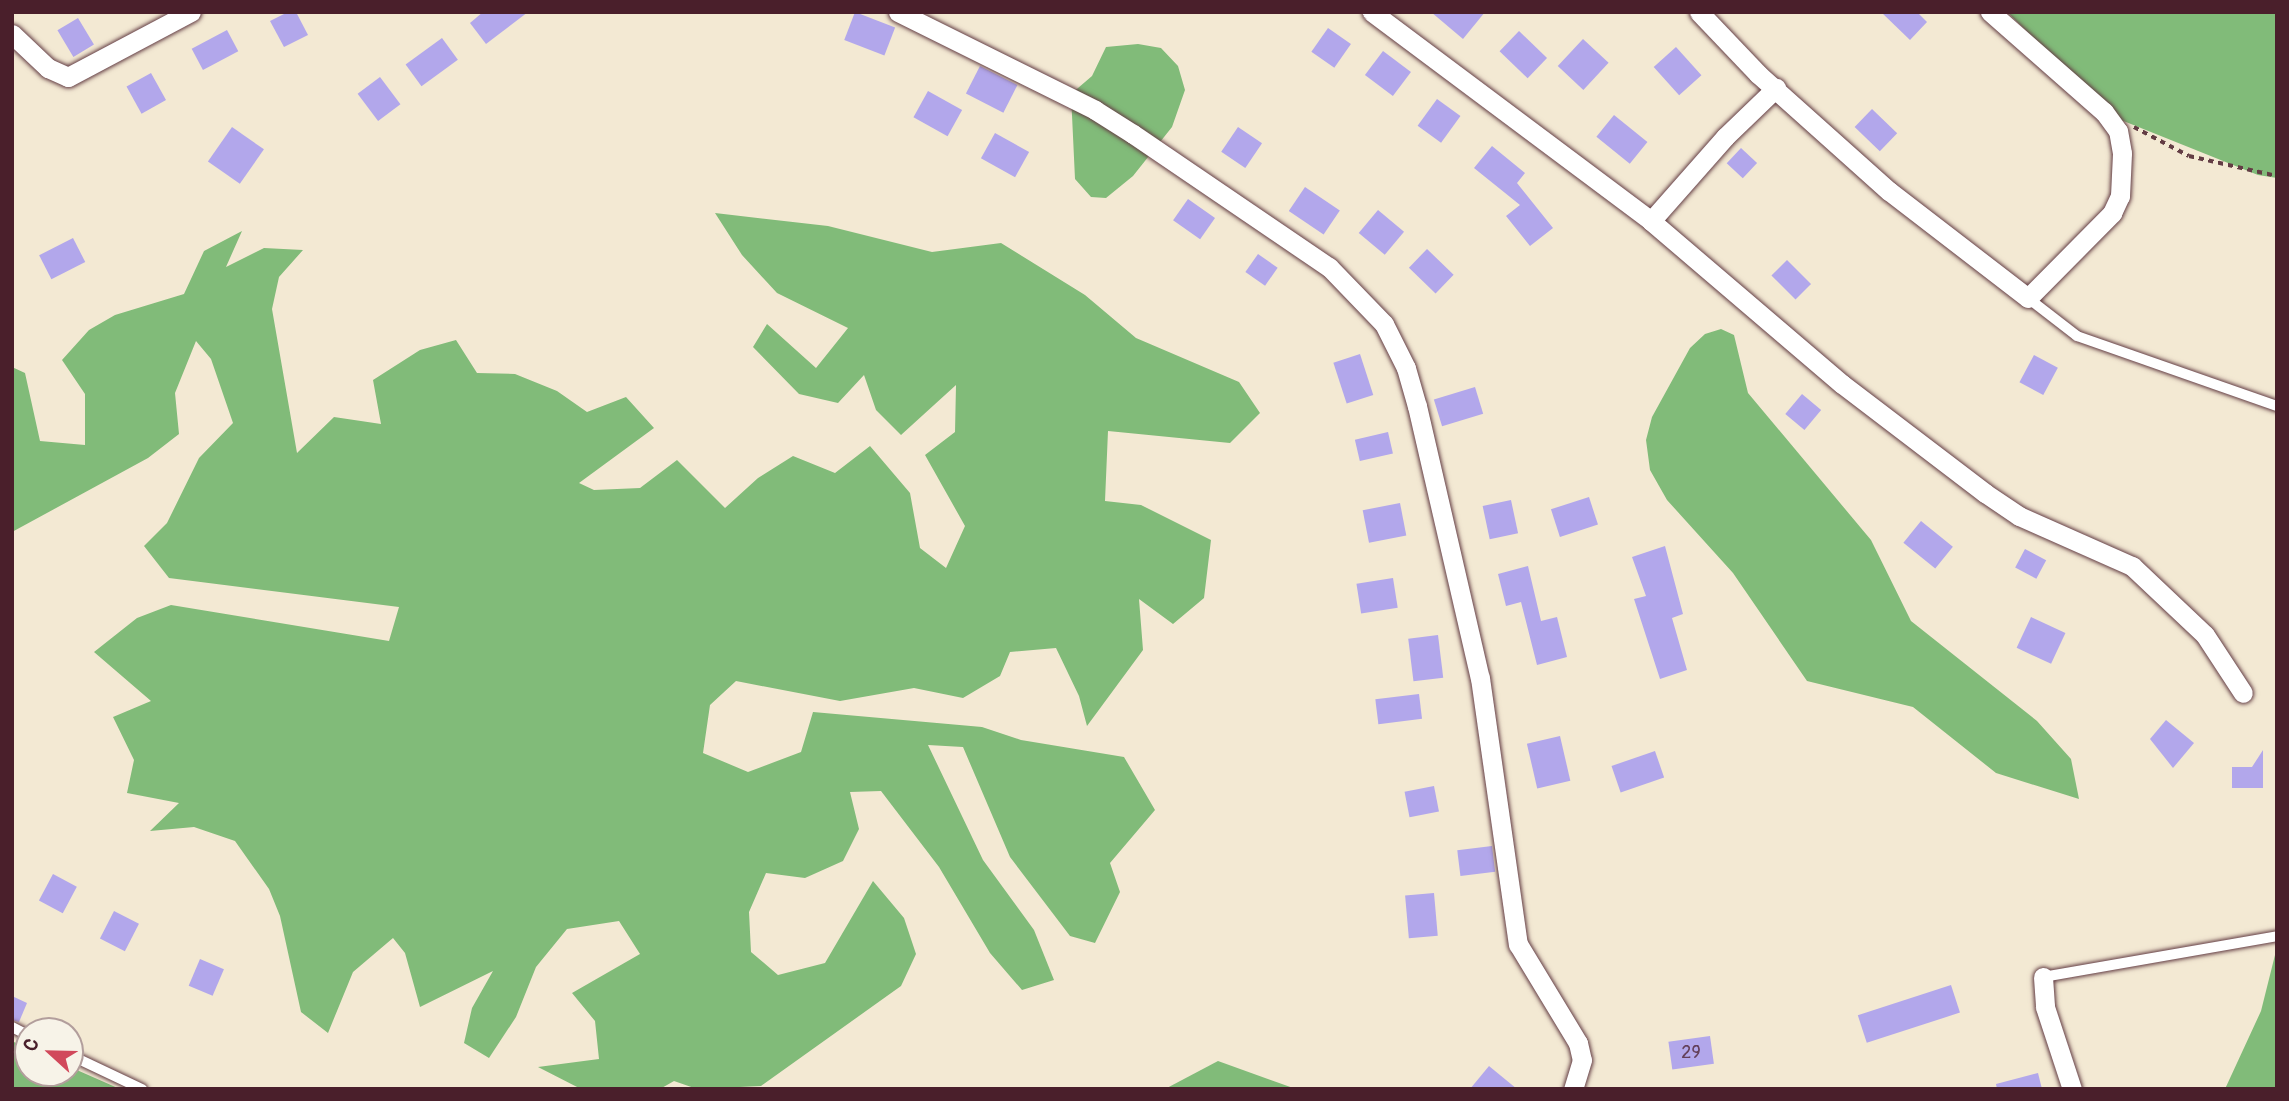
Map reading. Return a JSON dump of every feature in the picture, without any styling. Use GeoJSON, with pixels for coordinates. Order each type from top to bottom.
{"type":"FeatureCollection","features":[{"type":"Feature","properties":{"kind":"street"},"geometry":{"type":"LineString","coordinates":[[12,34],[48,68],[68,77],[191,12]]}},
{"type":"Feature","properties":{"kind":"street"},"geometry":{"type":"LineString","coordinates":[[898,12],[1095,110],[1133,134],[1329,267],[1384,324],[1406,368],[1417,406],[1480,678],[1518,944],[1578,1043],[1581,1060],[1573,1089]]}},
{"type":"Feature","properties":{"kind":"street"},"geometry":{"type":"LineString","coordinates":[[1372,12],[1651,221],[1842,384],[1985,493],[2019,516],[2132,566],[2205,635],[2243,693]]}},
{"type":"Feature","properties":{"kind":"street"},"geometry":{"type":"LineString","coordinates":[[1699,12],[1776,88],[1889,191],[2028,298],[2112,213],[2120,197],[2122,153],[2118,131],[2104,112],[1990,12]]}},
{"type":"Feature","properties":{"kind":"street"},"geometry":{"type":"LineString","coordinates":[[1651,221],[1725,137],[1776,88]]}},
{"type":"Feature","properties":{"kind":"street"},"geometry":{"type":"LineString","coordinates":[[2042,977],[2045,1007],[2072,1089]]}},
{"type":"Feature","properties":{"kind":"lane"},"geometry":{"type":"LineString","coordinates":[[2028,298],[2077,336],[2277,405]]}},
{"type":"Feature","properties":{"kind":"lane"},"geometry":{"type":"LineString","coordinates":[[2042,977],[2277,936]]}},
{"type":"Feature","properties":{"kind":"lane"},"geometry":{"type":"LineString","coordinates":[[84,1062],[142,1089]]}},
{"type":"Feature","properties":{"kind":"path"},"geometry":{"type":"LineString","coordinates":[[2104,112],[2189,156],[2277,176]]}},
{"type":"Feature","properties":{"kind":"green space"},"geometry":{"type":"Polygon","coordinates":[[[2007,12],[2277,12],[2277,178],[2258,175],[2116,118],[2007,12]]]}},
{"type":"Feature","properties":{"kind":"green space"},"geometry":{"type":"Polygon","coordinates":[[[1138,44],[1161,48],[1178,66],[1185,90],[1172,127],[1133,176],[1106,198],[1091,197],[1075,179],[1071,94],[1092,76],[1106,47],[1138,44]]]}},
{"type":"Feature","properties":{"kind":"green space"},"geometry":{"type":"Polygon","coordinates":[[[715,213],[828,226],[932,252],[1001,243],[1085,295],[1136,338],[1239,382],[1260,413],[1230,443],[1108,431],[1105,501],[1141,505],[1211,540],[1204,598],[1173,624],[1139,599],[1143,650],[1087,726],[1079,696],[1056,648],[1010,652],[1000,676],[963,698],[914,688],[840,701],[736,681],[710,705],[703,753],[748,772],[801,752],[813,712],[982,727],[1021,740],[1124,757],[1155,810],[1110,863],[1120,892],[1095,943],[1070,936],[1010,857],[963,747],[928,745],[983,860],[1034,930],[1054,980],[1022,990],[990,953],[939,867],[881,791],[850,792],[859,829],[843,861],[805,878],[766,873],[749,912],[751,952],[778,975],[825,963],[873,881],[904,918],[916,954],[901,986],[761,1086],[697,1089],[674,1081],[660,1089],[581,1089],[538,1067],[599,1059],[595,1021],[572,993],[640,954],[619,921],[567,929],[536,967],[516,1017],[489,1058],[464,1043],[472,1008],[493,971],[420,1007],[405,953],[393,938],[353,972],[328,1033],[301,1012],[280,916],[269,889],[235,841],[194,827],[150,831],[179,803],[127,793],[134,760],[113,717],[151,701],[94,652],[137,618],[171,605],[389,641],[399,607],[169,578],[144,546],[167,523],[199,458],[233,423],[211,359],[196,341],[175,393],[179,434],[148,458],[12,532],[12,367],[25,373],[40,441],[85,445],[85,394],[62,360],[89,330],[115,315],[184,294],[204,251],[242,231],[226,267],[264,248],[303,250],[279,277],[272,309],[297,453],[334,417],[381,424],[373,380],[420,350],[456,340],[477,373],[515,374],[557,391],[587,412],[626,397],[654,428],[579,483],[594,490],[640,488],[677,460],[725,508],[758,478],[793,456],[835,473],[870,446],[910,493],[920,548],[946,568],[965,526],[925,455],[955,432],[956,385],[901,435],[876,410],[864,375],[838,403],[799,394],[753,347],[767,324],[816,368],[848,328],[777,293],[742,255],[715,213]]]}},
{"type":"Feature","properties":{"kind":"green space"},"geometry":{"type":"Polygon","coordinates":[[[1721,329],[1734,335],[1748,393],[1871,540],[1911,621],[2037,721],[2071,759],[2079,799],[1996,773],[1913,707],[1807,681],[1733,573],[1667,500],[1650,470],[1646,440],[1652,417],[1690,348],[1705,334],[1721,329]]]}},
{"type":"Feature","properties":{"kind":"green space"},"geometry":{"type":"Polygon","coordinates":[[[2277,947],[2277,1089],[2225,1089],[2261,1011],[2277,947]]]}},
{"type":"Feature","properties":{"kind":"green space"},"geometry":{"type":"Polygon","coordinates":[[[12,1041],[14,1087],[84,1087],[84,1073],[120,1089],[12,1089],[12,1041]]]}},
{"type":"Feature","properties":{"kind":"green space"},"geometry":{"type":"Polygon","coordinates":[[[1218,1061],[1296,1089],[1165,1089],[1218,1061]]]}},
{"type":"Feature","properties":{"kind":"building"},"geometry":{"type":"Polygon","coordinates":[[[288,12],[296,12],[308,35],[284,47],[270,21],[288,12]]]}},
{"type":"Feature","properties":{"kind":"building"},"geometry":{"type":"Polygon","coordinates":[[[483,12],[528,12],[486,44],[470,23],[483,12]]]}},
{"type":"Feature","properties":{"kind":"building"},"geometry":{"type":"Polygon","coordinates":[[[855,12],[895,27],[884,55],[844,40],[855,12]]]}},
{"type":"Feature","properties":{"kind":"building"},"geometry":{"type":"Polygon","coordinates":[[[1431,12],[1485,12],[1463,39],[1431,12]]]}},
{"type":"Feature","properties":{"kind":"building"},"geometry":{"type":"Polygon","coordinates":[[[1881,12],[1917,12],[1927,22],[1910,40],[1881,12]]]}},
{"type":"Feature","properties":{"kind":"building"},"geometry":{"type":"Polygon","coordinates":[[[78,18],[94,45],[73,57],[57,30],[78,18]]]}},
{"type":"Feature","properties":{"kind":"building"},"geometry":{"type":"Polygon","coordinates":[[[1328,28],[1351,44],[1334,68],[1311,52],[1328,28]]]}},
{"type":"Feature","properties":{"kind":"building"},"geometry":{"type":"Polygon","coordinates":[[[227,30],[238,51],[203,70],[192,49],[227,30]]]}},
{"type":"Feature","properties":{"kind":"building"},"geometry":{"type":"Polygon","coordinates":[[[1519,31],[1547,58],[1528,78],[1500,51],[1519,31]]]}},
{"type":"Feature","properties":{"kind":"building"},"geometry":{"type":"Polygon","coordinates":[[[442,38],[458,60],[421,86],[406,64],[442,38]]]}},
{"type":"Feature","properties":{"kind":"building"},"geometry":{"type":"Polygon","coordinates":[[[1583,39],[1609,63],[1583,90],[1558,66],[1583,39]]]}},
{"type":"Feature","properties":{"kind":"building"},"geometry":{"type":"Polygon","coordinates":[[[1676,47],[1701,75],[1679,95],[1654,67],[1676,47]]]}},
{"type":"Feature","properties":{"kind":"building"},"geometry":{"type":"Polygon","coordinates":[[[1383,51],[1411,72],[1393,96],[1365,75],[1383,51]]]}},
{"type":"Feature","properties":{"kind":"building"},"geometry":{"type":"Polygon","coordinates":[[[980,66],[1017,85],[1003,113],[966,94],[980,66]]]}},
{"type":"Feature","properties":{"kind":"building"},"geometry":{"type":"Polygon","coordinates":[[[151,73],[166,100],[142,114],[127,87],[151,73]]]}},
{"type":"Feature","properties":{"kind":"building"},"geometry":{"type":"Polygon","coordinates":[[[380,77],[400,104],[378,121],[358,94],[380,77]]]}},
{"type":"Feature","properties":{"kind":"building"},"geometry":{"type":"Polygon","coordinates":[[[928,91],[962,110],[948,136],[913,117],[928,91]]]}},
{"type":"Feature","properties":{"kind":"building"},"geometry":{"type":"Polygon","coordinates":[[[1437,99],[1460,116],[1441,143],[1418,126],[1437,99]]]}},
{"type":"Feature","properties":{"kind":"building"},"geometry":{"type":"Polygon","coordinates":[[[1872,109],[1897,133],[1880,151],[1855,127],[1872,109]]]}},
{"type":"Feature","properties":{"kind":"building"},"geometry":{"type":"Polygon","coordinates":[[[1614,115],[1647,142],[1630,164],[1596,137],[1614,115]]]}},
{"type":"Feature","properties":{"kind":"building"},"geometry":{"type":"Polygon","coordinates":[[[232,127],[264,149],[240,184],[208,161],[232,127]]]}},
{"type":"Feature","properties":{"kind":"building"},"geometry":{"type":"Polygon","coordinates":[[[1238,127],[1262,143],[1245,168],[1221,152],[1238,127]]]}},
{"type":"Feature","properties":{"kind":"building"},"geometry":{"type":"Polygon","coordinates":[[[995,133],[1029,152],[1015,177],[981,158],[995,133]]]}},
{"type":"Feature","properties":{"kind":"building"},"geometry":{"type":"Polygon","coordinates":[[[1492,146],[1525,173],[1517,183],[1553,228],[1530,246],[1506,216],[1520,205],[1474,168],[1492,146]]]}},
{"type":"Feature","properties":{"kind":"building"},"geometry":{"type":"Polygon","coordinates":[[[1741,148],[1757,163],[1743,178],[1727,163],[1741,148]]]}},
{"type":"Feature","properties":{"kind":"building"},"geometry":{"type":"Polygon","coordinates":[[[1305,187],[1340,210],[1324,235],[1289,211],[1305,187]]]}},
{"type":"Feature","properties":{"kind":"building"},"geometry":{"type":"Polygon","coordinates":[[[1188,199],[1215,218],[1200,239],[1173,220],[1188,199]]]}},
{"type":"Feature","properties":{"kind":"building"},"geometry":{"type":"Polygon","coordinates":[[[1378,210],[1404,232],[1385,255],[1359,233],[1378,210]]]}},
{"type":"Feature","properties":{"kind":"building"},"geometry":{"type":"Polygon","coordinates":[[[73,238],[85,262],[51,279],[39,255],[73,238]]]}},
{"type":"Feature","properties":{"kind":"building"},"geometry":{"type":"Polygon","coordinates":[[[1427,249],[1454,275],[1436,293],[1409,268],[1427,249]]]}},
{"type":"Feature","properties":{"kind":"building"},"geometry":{"type":"Polygon","coordinates":[[[1258,254],[1278,268],[1265,286],[1245,272],[1258,254]]]}},
{"type":"Feature","properties":{"kind":"building"},"geometry":{"type":"Polygon","coordinates":[[[1787,260],[1811,284],[1795,300],[1771,276],[1787,260]]]}},
{"type":"Feature","properties":{"kind":"building"},"geometry":{"type":"Polygon","coordinates":[[[1360,354],[1373,395],[1347,404],[1333,363],[1360,354]]]}},
{"type":"Feature","properties":{"kind":"building"},"geometry":{"type":"Polygon","coordinates":[[[2034,355],[2058,368],[2043,395],[2019,382],[2034,355]]]}},
{"type":"Feature","properties":{"kind":"building"},"geometry":{"type":"Polygon","coordinates":[[[1475,387],[1483,414],[1442,426],[1434,400],[1475,387]]]}},
{"type":"Feature","properties":{"kind":"building"},"geometry":{"type":"Polygon","coordinates":[[[1802,394],[1821,410],[1804,430],[1785,414],[1802,394]]]}},
{"type":"Feature","properties":{"kind":"building"},"geometry":{"type":"Polygon","coordinates":[[[1388,432],[1393,453],[1360,461],[1355,440],[1388,432]]]}},
{"type":"Feature","properties":{"kind":"building"},"geometry":{"type":"Polygon","coordinates":[[[1589,497],[1598,525],[1560,537],[1551,509],[1589,497]]]}},
{"type":"Feature","properties":{"kind":"building"},"geometry":{"type":"Polygon","coordinates":[[[1511,500],[1518,533],[1490,539],[1483,506],[1511,500]]]}},
{"type":"Feature","properties":{"kind":"building"},"geometry":{"type":"Polygon","coordinates":[[[1400,503],[1406,535],[1369,543],[1363,510],[1400,503]]]}},
{"type":"Feature","properties":{"kind":"building"},"geometry":{"type":"Polygon","coordinates":[[[1921,521],[1953,547],[1935,569],[1903,543],[1921,521]]]}},
{"type":"Feature","properties":{"kind":"building"},"geometry":{"type":"Polygon","coordinates":[[[1665,546],[1683,614],[1672,618],[1687,670],[1660,679],[1634,599],[1646,596],[1632,557],[1665,546]]]}},
{"type":"Feature","properties":{"kind":"building"},"geometry":{"type":"Polygon","coordinates":[[[2025,549],[2046,560],[2036,579],[2015,568],[2025,549]]]}},
{"type":"Feature","properties":{"kind":"building"},"geometry":{"type":"Polygon","coordinates":[[[1528,566],[1541,621],[1557,617],[1567,657],[1537,665],[1521,602],[1506,606],[1498,574],[1528,566]]]}},
{"type":"Feature","properties":{"kind":"building"},"geometry":{"type":"Polygon","coordinates":[[[1393,578],[1398,608],[1361,613],[1356,584],[1393,578]]]}},
{"type":"Feature","properties":{"kind":"building"},"geometry":{"type":"Polygon","coordinates":[[[2031,617],[2065,633],[2051,664],[2017,648],[2031,617]]]}},
{"type":"Feature","properties":{"kind":"building"},"geometry":{"type":"Polygon","coordinates":[[[1438,635],[1443,678],[1413,681],[1408,639],[1438,635]]]}},
{"type":"Feature","properties":{"kind":"building"},"geometry":{"type":"Polygon","coordinates":[[[1419,694],[1422,719],[1378,724],[1375,699],[1419,694]]]}},
{"type":"Feature","properties":{"kind":"building"},"geometry":{"type":"Polygon","coordinates":[[[2166,720],[2194,743],[2173,768],[2150,739],[2166,720]]]}},
{"type":"Feature","properties":{"kind":"building"},"geometry":{"type":"Polygon","coordinates":[[[1560,736],[1570,781],[1537,788],[1527,744],[1560,736]]]}},
{"type":"Feature","properties":{"kind":"building"},"geometry":{"type":"Polygon","coordinates":[[[2263,750],[2263,788],[2232,788],[2232,767],[2252,767],[2263,750]]]}},
{"type":"Feature","properties":{"kind":"building"},"geometry":{"type":"Polygon","coordinates":[[[1655,751],[1664,777],[1621,792],[1612,766],[1655,751]]]}},
{"type":"Feature","properties":{"kind":"building"},"geometry":{"type":"Polygon","coordinates":[[[1434,786],[1439,812],[1410,817],[1405,792],[1434,786]]]}},
{"type":"Feature","properties":{"kind":"building"},"geometry":{"type":"Polygon","coordinates":[[[1492,846],[1495,872],[1460,876],[1457,850],[1492,846]]]}},
{"type":"Feature","properties":{"kind":"building"},"geometry":{"type":"Polygon","coordinates":[[[53,874],[77,887],[63,913],[39,900],[53,874]]]}},
{"type":"Feature","properties":{"kind":"building"},"geometry":{"type":"Polygon","coordinates":[[[1434,893],[1438,936],[1409,938],[1405,896],[1434,893]]]}},
{"type":"Feature","properties":{"kind":"building"},"geometry":{"type":"Polygon","coordinates":[[[114,911],[139,924],[125,951],[100,939],[114,911]]]}},
{"type":"Feature","properties":{"kind":"building"},"geometry":{"type":"Polygon","coordinates":[[[200,959],[224,969],[213,996],[189,986],[200,959]]]}},
{"type":"Feature","properties":{"kind":"building"},"geometry":{"type":"Polygon","coordinates":[[[1951,985],[1960,1013],[1867,1043],[1858,1015],[1951,985]]]}},
{"type":"Feature","properties":{"kind":"building"},"geometry":{"type":"Polygon","coordinates":[[[12,996],[27,1003],[21,1017],[14,1017],[12,1020],[12,996]]]}},
{"type":"Feature","properties":{"kind":"building"},"geometry":{"type":"Polygon","coordinates":[[[1710,1036],[1714,1064],[1672,1070],[1668,1042],[1710,1036]]]}},
{"type":"Feature","properties":{"kind":"building"},"geometry":{"type":"Polygon","coordinates":[[[1489,1066],[1517,1089],[1470,1089],[1489,1066]]]}},
{"type":"Feature","properties":{"kind":"building"},"geometry":{"type":"Polygon","coordinates":[[[2038,1073],[2042,1089],[1997,1089],[1996,1084],[2038,1073]]]}}]}
